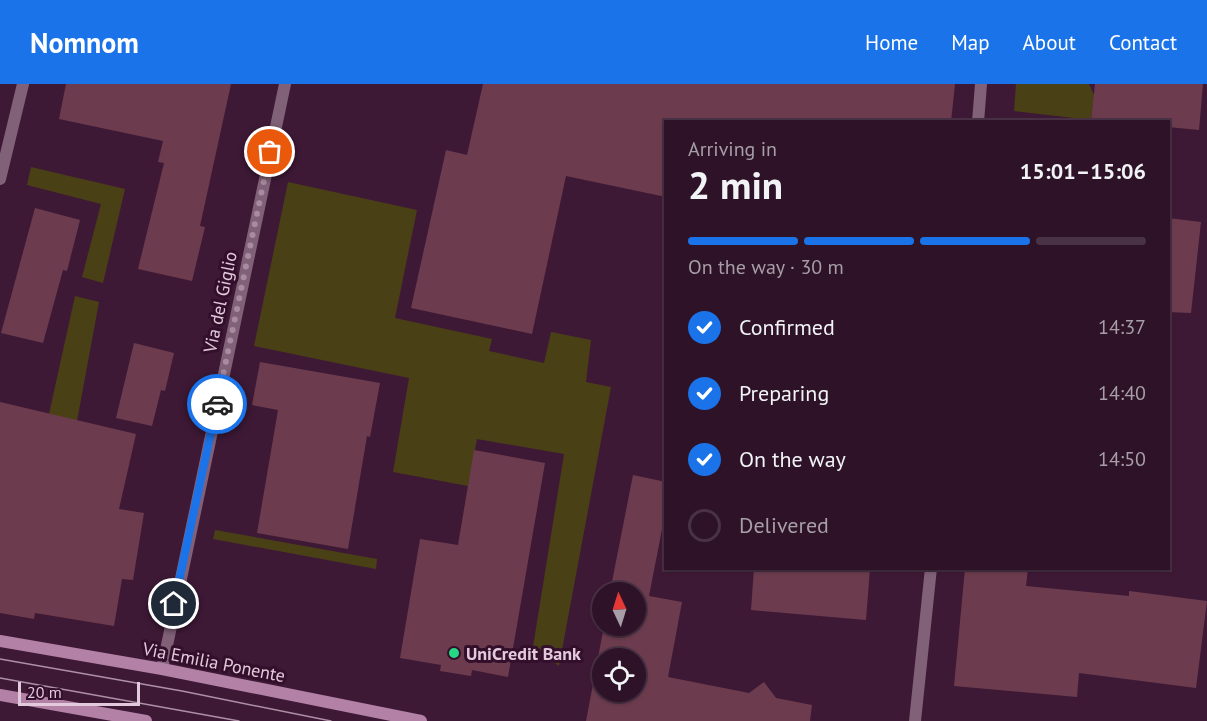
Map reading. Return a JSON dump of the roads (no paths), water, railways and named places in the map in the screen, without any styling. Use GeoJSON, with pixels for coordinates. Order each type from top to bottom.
{"type":"FeatureCollection","features":[{"type":"Feature","properties":{"kind":"main road","name":"Via Emilia Ponente"},"geometry":{"type":"LineString","coordinates":[[0,641],[162,669],[421,721]]}},
{"type":"Feature","properties":{"kind":"main road"},"geometry":{"type":"LineString","coordinates":[[0,695],[146,721]]}},
{"type":"Feature","properties":{"kind":"street"},"geometry":{"type":"LineString","coordinates":[[0,179],[23,84]]}},
{"type":"Feature","properties":{"kind":"street","name":"Via del Giglio"},"geometry":{"type":"LineString","coordinates":[[162,669],[285,84]]}},
{"type":"Feature","properties":{"kind":"street"},"geometry":{"type":"LineString","coordinates":[[978,120],[981,84]]}},
{"type":"Feature","properties":{"kind":"street"},"geometry":{"type":"LineString","coordinates":[[915,721],[932,570]]}},
{"type":"Feature","properties":{"kind":"tram line"},"geometry":{"type":"LineString","coordinates":[[0,659],[182,691],[331,721]]}},
{"type":"Feature","properties":{"kind":"tram line"},"geometry":{"type":"LineString","coordinates":[[0,678],[239,721]]}},
{"type":"Feature","properties":{"kind":"place","name":"UniCredit Bank"},"geometry":{"type":"Point","coordinates":[454,653]}}]}
